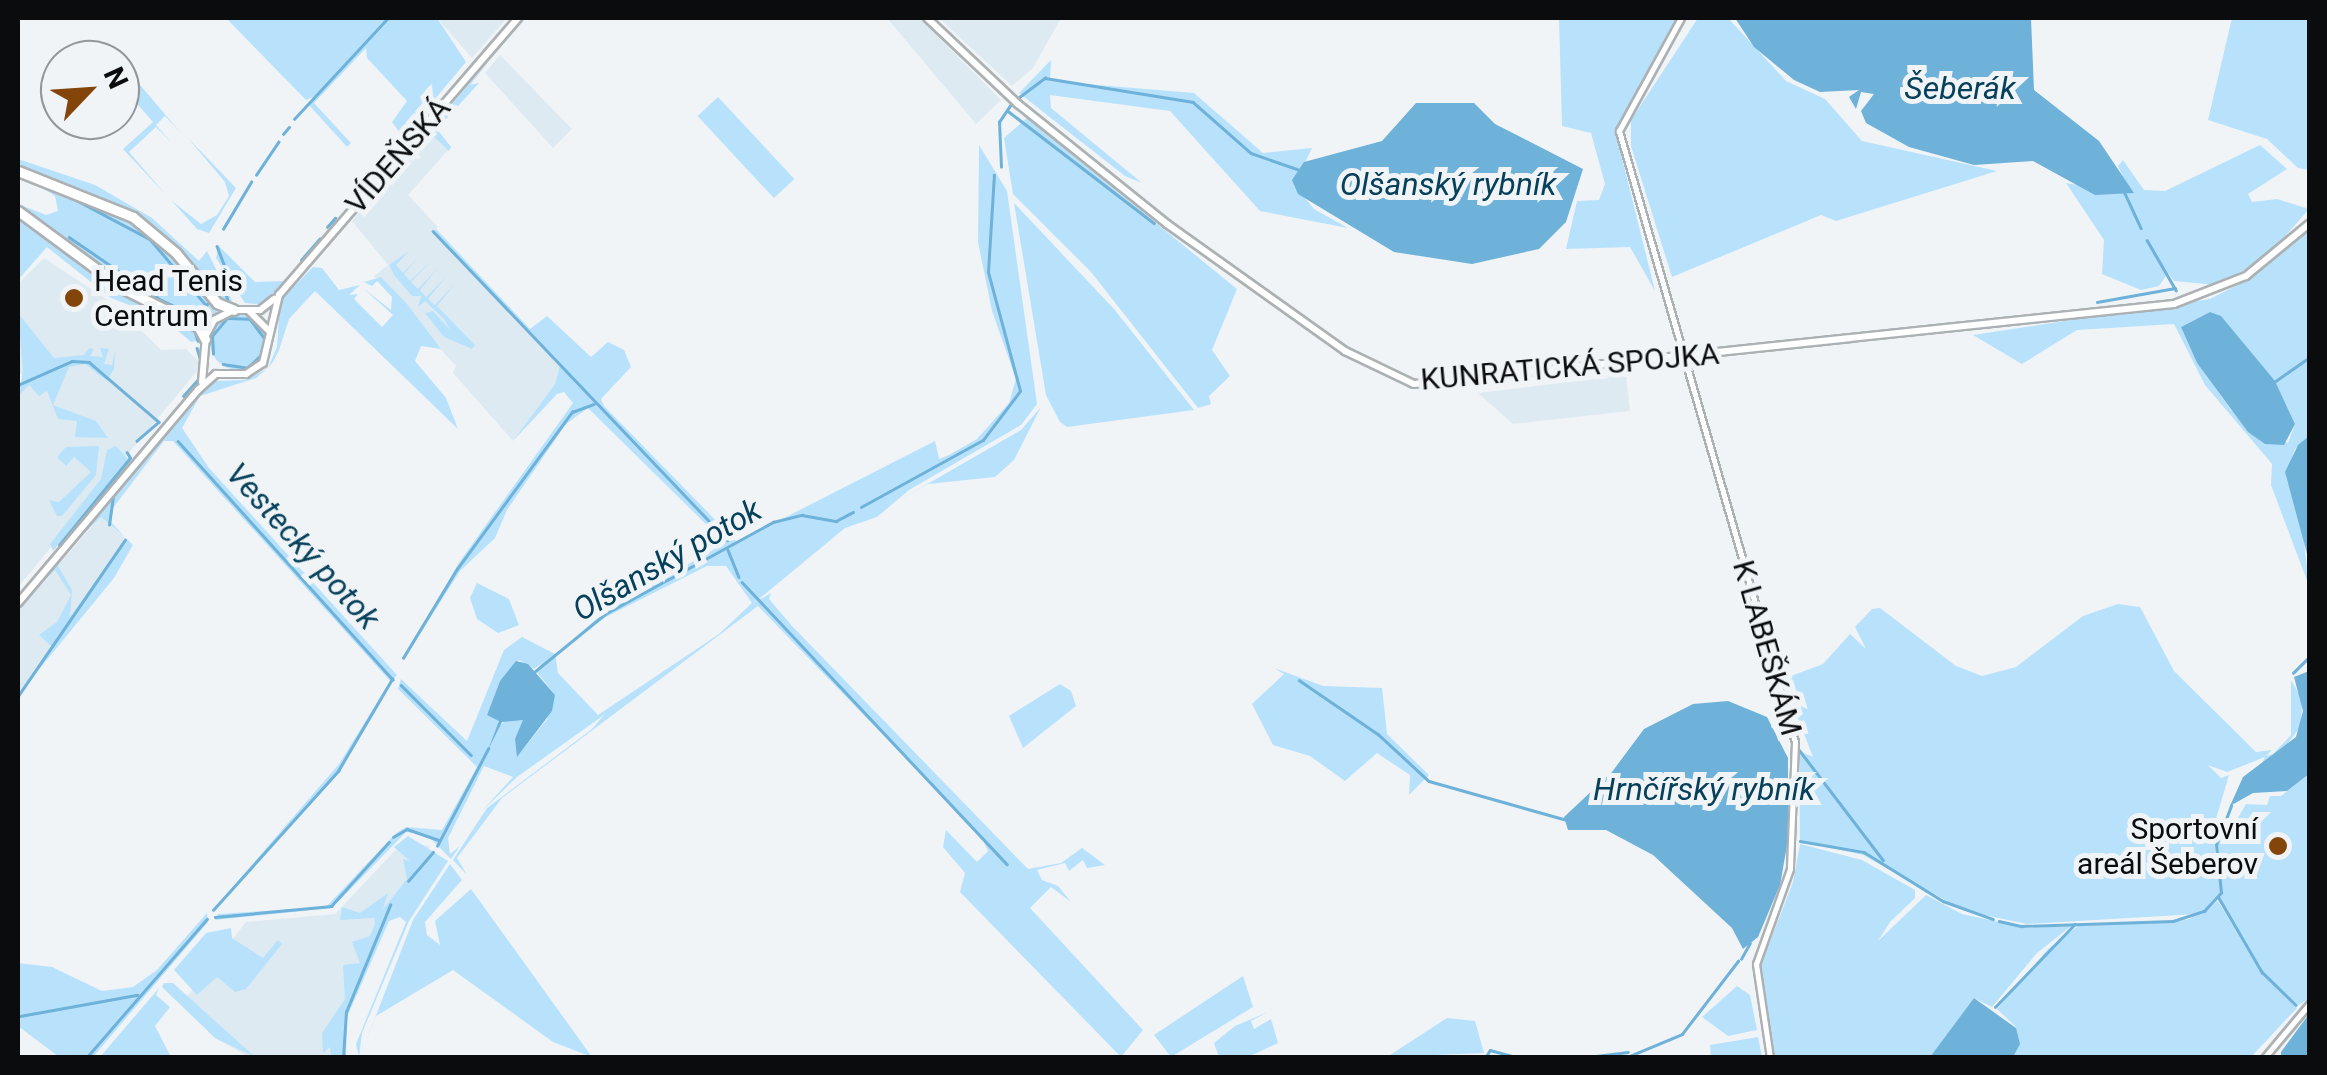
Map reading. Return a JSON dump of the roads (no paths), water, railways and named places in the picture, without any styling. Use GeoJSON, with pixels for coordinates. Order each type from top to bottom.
{"type":"FeatureCollection","features":[{"type":"Feature","properties":{"kind":"highway"},"geometry":{"type":"LineString","coordinates":[[18,171],[133,217],[171,248],[216,302],[234,310]]}},
{"type":"Feature","properties":{"kind":"highway"},"geometry":{"type":"LineString","coordinates":[[18,211],[122,288],[198,326],[206,339]]}},
{"type":"Feature","properties":{"kind":"main road","name":"VÍDEŇSKÁ"},"geometry":{"type":"LineString","coordinates":[[248,311],[263,309],[278,295],[518,18]]}},
{"type":"Feature","properties":{"kind":"main road","name":"KUNRATICKÁ SPOJKA"},"geometry":{"type":"LineString","coordinates":[[927,18],[1018,104],[1208,255],[1391,377],[1450,383],[2174,304],[2246,276],[2310,223]]}},
{"type":"Feature","properties":{"kind":"main road","name":"VÍDEŇSKÁ"},"geometry":{"type":"LineString","coordinates":[[18,603],[198,390],[216,374],[261,366],[278,295]]}},
{"type":"Feature","properties":{"kind":"main road"},"geometry":{"type":"LineString","coordinates":[[206,339],[214,320],[234,310],[248,311],[270,332]]}},
{"type":"Feature","properties":{"kind":"main road","name":"VÍDEŇSKÁ"},"geometry":{"type":"LineString","coordinates":[[198,390],[207,352],[206,339]]}},
{"type":"Feature","properties":{"kind":"main road"},"geometry":{"type":"LineString","coordinates":[[207,352],[229,374]]}},
{"type":"Feature","properties":{"kind":"street","name":"K LABEŠKÁM"},"geometry":{"type":"LineString","coordinates":[[1681,18],[1619,131],[1795,742],[1790,869],[1756,964],[1770,1058]]}},
{"type":"Feature","properties":{"kind":"street"},"geometry":{"type":"LineString","coordinates":[[1660,360],[1678,340]]}},
{"type":"Feature","properties":{"kind":"street"},"geometry":{"type":"LineString","coordinates":[[1689,377],[1692,360],[1703,355]]}},
{"type":"Feature","properties":{"kind":"street"},"geometry":{"type":"LineString","coordinates":[[2264,1058],[2310,1003]]}},
{"type":"Feature","properties":{"kind":"water","name":"Šeberák"},"geometry":{"type":"Polygon","coordinates":[[[1735,18],[2031,18],[2034,90],[2099,141],[2134,193],[2095,195],[2033,161],[1974,165],[1909,147],[1866,123],[1861,111],[1874,94],[1861,92],[1856,109],[1849,97],[1859,90],[1820,92],[1794,80],[1754,47],[1735,18]]]}},
{"type":"Feature","properties":{"kind":"water","name":"Olšanský rybník"},"geometry":{"type":"Polygon","coordinates":[[[1416,103],[1474,103],[1495,124],[1583,169],[1566,222],[1539,249],[1472,264],[1394,252],[1298,194],[1292,180],[1304,162],[1382,141],[1416,103]]]}},
{"type":"Feature","properties":{"kind":"water"},"geometry":{"type":"Polygon","coordinates":[[[2210,312],[2221,316],[2275,381],[2295,424],[2284,445],[2265,444],[2248,432],[2197,363],[2181,327],[2210,312]]]}},
{"type":"Feature","properties":{"kind":"water"},"geometry":{"type":"Polygon","coordinates":[[[2310,436],[2309,561],[2285,472],[2298,445],[2310,436]]]}},
{"type":"Feature","properties":{"kind":"water"},"geometry":{"type":"Polygon","coordinates":[[[516,661],[528,664],[555,695],[552,711],[517,757],[515,739],[523,720],[502,722],[488,750],[499,721],[487,715],[500,681],[516,661]]]}},
{"type":"Feature","properties":{"kind":"water"},"geometry":{"type":"Polygon","coordinates":[[[2309,671],[2309,774],[2287,791],[2253,793],[2230,806],[2243,777],[2296,737],[2303,711],[2294,677],[2309,671]]]}},
{"type":"Feature","properties":{"kind":"water","name":"Hrnčířský rybník"},"geometry":{"type":"Polygon","coordinates":[[[1728,701],[1767,717],[1788,758],[1788,840],[1780,885],[1758,937],[1743,949],[1732,928],[1653,855],[1606,830],[1568,830],[1564,817],[1612,772],[1644,729],[1693,704],[1728,701]]]}},
{"type":"Feature","properties":{"kind":"water"},"geometry":{"type":"Polygon","coordinates":[[[1974,998],[2016,1028],[2020,1044],[2013,1057],[1930,1057],[1974,998]]]}},
{"type":"Feature","properties":{"kind":"water"},"geometry":{"type":"Polygon","coordinates":[[[2309,1014],[2309,1057],[2281,1057],[2281,1052],[2309,1014]]]}},
{"type":"Feature","properties":{"kind":"waterway"},"geometry":{"type":"LineString","coordinates":[[294,119],[388,18]]}},
{"type":"Feature","properties":{"kind":"waterway","name":"Olšanský potok"},"geometry":{"type":"LineString","coordinates":[[1018,98],[1045,78],[1193,102],[1251,153],[1297,169]]}},
{"type":"Feature","properties":{"kind":"waterway","name":"Olšanský potok"},"geometry":{"type":"LineString","coordinates":[[1001,167],[999,122],[1012,103]]}},
{"type":"Feature","properties":{"kind":"waterway"},"geometry":{"type":"LineString","coordinates":[[1008,111],[1154,223]]}},
{"type":"Feature","properties":{"kind":"waterway"},"geometry":{"type":"LineString","coordinates":[[283,134],[289,127]]}},
{"type":"Feature","properties":{"kind":"waterway"},"geometry":{"type":"LineString","coordinates":[[256,175],[278,142]]}},
{"type":"Feature","properties":{"kind":"waterway"},"geometry":{"type":"LineString","coordinates":[[381,167],[395,152]]}},
{"type":"Feature","properties":{"kind":"waterway"},"geometry":{"type":"LineString","coordinates":[[368,182],[374,174]]}},
{"type":"Feature","properties":{"kind":"waterway","name":"Olšanský potok"},"geometry":{"type":"LineString","coordinates":[[861,507],[983,440],[1020,391],[988,272],[994,175]]}},
{"type":"Feature","properties":{"kind":"waterway"},"geometry":{"type":"LineString","coordinates":[[223,229],[251,182]]}},
{"type":"Feature","properties":{"kind":"waterway"},"geometry":{"type":"LineString","coordinates":[[2123,189],[2141,228]]}},
{"type":"Feature","properties":{"kind":"waterway"},"geometry":{"type":"LineString","coordinates":[[63,193],[150,239],[206,305]]}},
{"type":"Feature","properties":{"kind":"waterway"},"geometry":{"type":"LineString","coordinates":[[327,227],[335,218]]}},
{"type":"Feature","properties":{"kind":"waterway"},"geometry":{"type":"LineString","coordinates":[[433,231],[727,540]]}},
{"type":"Feature","properties":{"kind":"waterway"},"geometry":{"type":"LineString","coordinates":[[69,237],[161,300],[198,317],[207,304]]}},
{"type":"Feature","properties":{"kind":"waterway"},"geometry":{"type":"LineString","coordinates":[[301,260],[319,239]]}},
{"type":"Feature","properties":{"kind":"waterway"},"geometry":{"type":"LineString","coordinates":[[2147,240],[2176,290]]}},
{"type":"Feature","properties":{"kind":"waterway"},"geometry":{"type":"LineString","coordinates":[[57,245],[118,291],[195,331],[198,341]]}},
{"type":"Feature","properties":{"kind":"waterway"},"geometry":{"type":"LineString","coordinates":[[217,246],[229,277]]}},
{"type":"Feature","properties":{"kind":"waterway"},"geometry":{"type":"LineString","coordinates":[[216,293],[223,285],[228,300]]}},
{"type":"Feature","properties":{"kind":"waterway"},"geometry":{"type":"LineString","coordinates":[[2097,302],[2175,288]]}},
{"type":"Feature","properties":{"kind":"waterway"},"geometry":{"type":"LineString","coordinates":[[213,354],[212,336],[227,318],[250,319],[265,339]]}},
{"type":"Feature","properties":{"kind":"waterway"},"geometry":{"type":"LineString","coordinates":[[197,348],[201,361]]}},
{"type":"Feature","properties":{"kind":"waterway"},"geometry":{"type":"LineString","coordinates":[[223,364],[247,368],[263,353]]}},
{"type":"Feature","properties":{"kind":"waterway"},"geometry":{"type":"LineString","coordinates":[[2274,382],[2310,357]]}},
{"type":"Feature","properties":{"kind":"waterway","name":"Vestecký potok"},"geometry":{"type":"LineString","coordinates":[[18,385],[72,361],[89,362],[159,422],[137,441]]}},
{"type":"Feature","properties":{"kind":"waterway"},"geometry":{"type":"LineString","coordinates":[[183,396],[199,378]]}},
{"type":"Feature","properties":{"kind":"waterway"},"geometry":{"type":"LineString","coordinates":[[403,658],[457,569],[572,412],[594,404]]}},
{"type":"Feature","properties":{"kind":"waterway","name":"Vestecký potok"},"geometry":{"type":"LineString","coordinates":[[178,441],[393,680]]}},
{"type":"Feature","properties":{"kind":"waterway"},"geometry":{"type":"LineString","coordinates":[[59,545],[130,458],[127,453]]}},
{"type":"Feature","properties":{"kind":"waterway"},"geometry":{"type":"LineString","coordinates":[[109,525],[113,498]]}},
{"type":"Feature","properties":{"kind":"waterway","name":"Olšanský potok"},"geometry":{"type":"LineString","coordinates":[[533,673],[605,614],[773,522],[802,515],[836,521],[853,512]]}},
{"type":"Feature","properties":{"kind":"waterway"},"geometry":{"type":"LineString","coordinates":[[18,696],[125,540]]}},
{"type":"Feature","properties":{"kind":"waterway"},"geometry":{"type":"LineString","coordinates":[[728,550],[739,577]]}},
{"type":"Feature","properties":{"kind":"waterway"},"geometry":{"type":"LineString","coordinates":[[742,582],[1007,864]]}},
{"type":"Feature","properties":{"kind":"waterway"},"geometry":{"type":"LineString","coordinates":[[2293,673],[2310,656]]}},
{"type":"Feature","properties":{"kind":"waterway"},"geometry":{"type":"LineString","coordinates":[[213,910],[338,771],[392,679]]}},
{"type":"Feature","properties":{"kind":"waterway"},"geometry":{"type":"LineString","coordinates":[[1299,680],[1378,734],[1429,781],[1567,820]]}},
{"type":"Feature","properties":{"kind":"waterway","name":"Vestecký potok"},"geometry":{"type":"LineString","coordinates":[[401,685],[471,755]]}},
{"type":"Feature","properties":{"kind":"waterway"},"geometry":{"type":"LineString","coordinates":[[1797,747],[1883,860]]}},
{"type":"Feature","properties":{"kind":"waterway","name":"Olšanský potok"},"geometry":{"type":"LineString","coordinates":[[437,846],[488,749]]}},
{"type":"Feature","properties":{"kind":"waterway"},"geometry":{"type":"LineString","coordinates":[[1999,921],[2021,926],[2173,921],[2204,911],[2221,893],[2216,845],[2231,806]]}},
{"type":"Feature","properties":{"kind":"waterway"},"geometry":{"type":"LineString","coordinates":[[393,837],[407,829],[439,840]]}},
{"type":"Feature","properties":{"kind":"waterway"},"geometry":{"type":"LineString","coordinates":[[1800,841],[1864,852],[1943,901],[1993,919]]}},
{"type":"Feature","properties":{"kind":"waterway"},"geometry":{"type":"LineString","coordinates":[[215,917],[331,906],[389,842]]}},
{"type":"Feature","properties":{"kind":"waterway","name":"Olšanský potok"},"geometry":{"type":"LineString","coordinates":[[408,881],[433,852]]}},
{"type":"Feature","properties":{"kind":"waterway"},"geometry":{"type":"LineString","coordinates":[[2219,898],[2262,972],[2296,1005]]}},
{"type":"Feature","properties":{"kind":"waterway","name":"Olšanský potok"},"geometry":{"type":"LineString","coordinates":[[343,1058],[346,1012],[390,905]]}},
{"type":"Feature","properties":{"kind":"waterway"},"geometry":{"type":"LineString","coordinates":[[86,1058],[207,919]]}},
{"type":"Feature","properties":{"kind":"waterway"},"geometry":{"type":"LineString","coordinates":[[1995,1007],[2075,924]]}},
{"type":"Feature","properties":{"kind":"waterway"},"geometry":{"type":"LineString","coordinates":[[1741,959],[1750,943]]}},
{"type":"Feature","properties":{"kind":"waterway"},"geometry":{"type":"LineString","coordinates":[[1625,1058],[1682,1034],[1738,961]]}},
{"type":"Feature","properties":{"kind":"waterway"},"geometry":{"type":"LineString","coordinates":[[20,1016],[137,995]]}},
{"type":"Feature","properties":{"kind":"waterway"},"geometry":{"type":"LineString","coordinates":[[1485,1058],[1490,1050],[1519,1058]]}},
{"type":"Feature","properties":{"kind":"waterway"},"geometry":{"type":"LineString","coordinates":[[1580,1058],[1628,1052]]}},
{"type":"Feature","properties":{"kind":"place","name":"Head Tenis Centrum"},"geometry":{"type":"Point","coordinates":[74,298]}},
{"type":"Feature","properties":{"kind":"place","name":"Sportovní areál Šeberov"},"geometry":{"type":"Point","coordinates":[2278,846]}}]}
